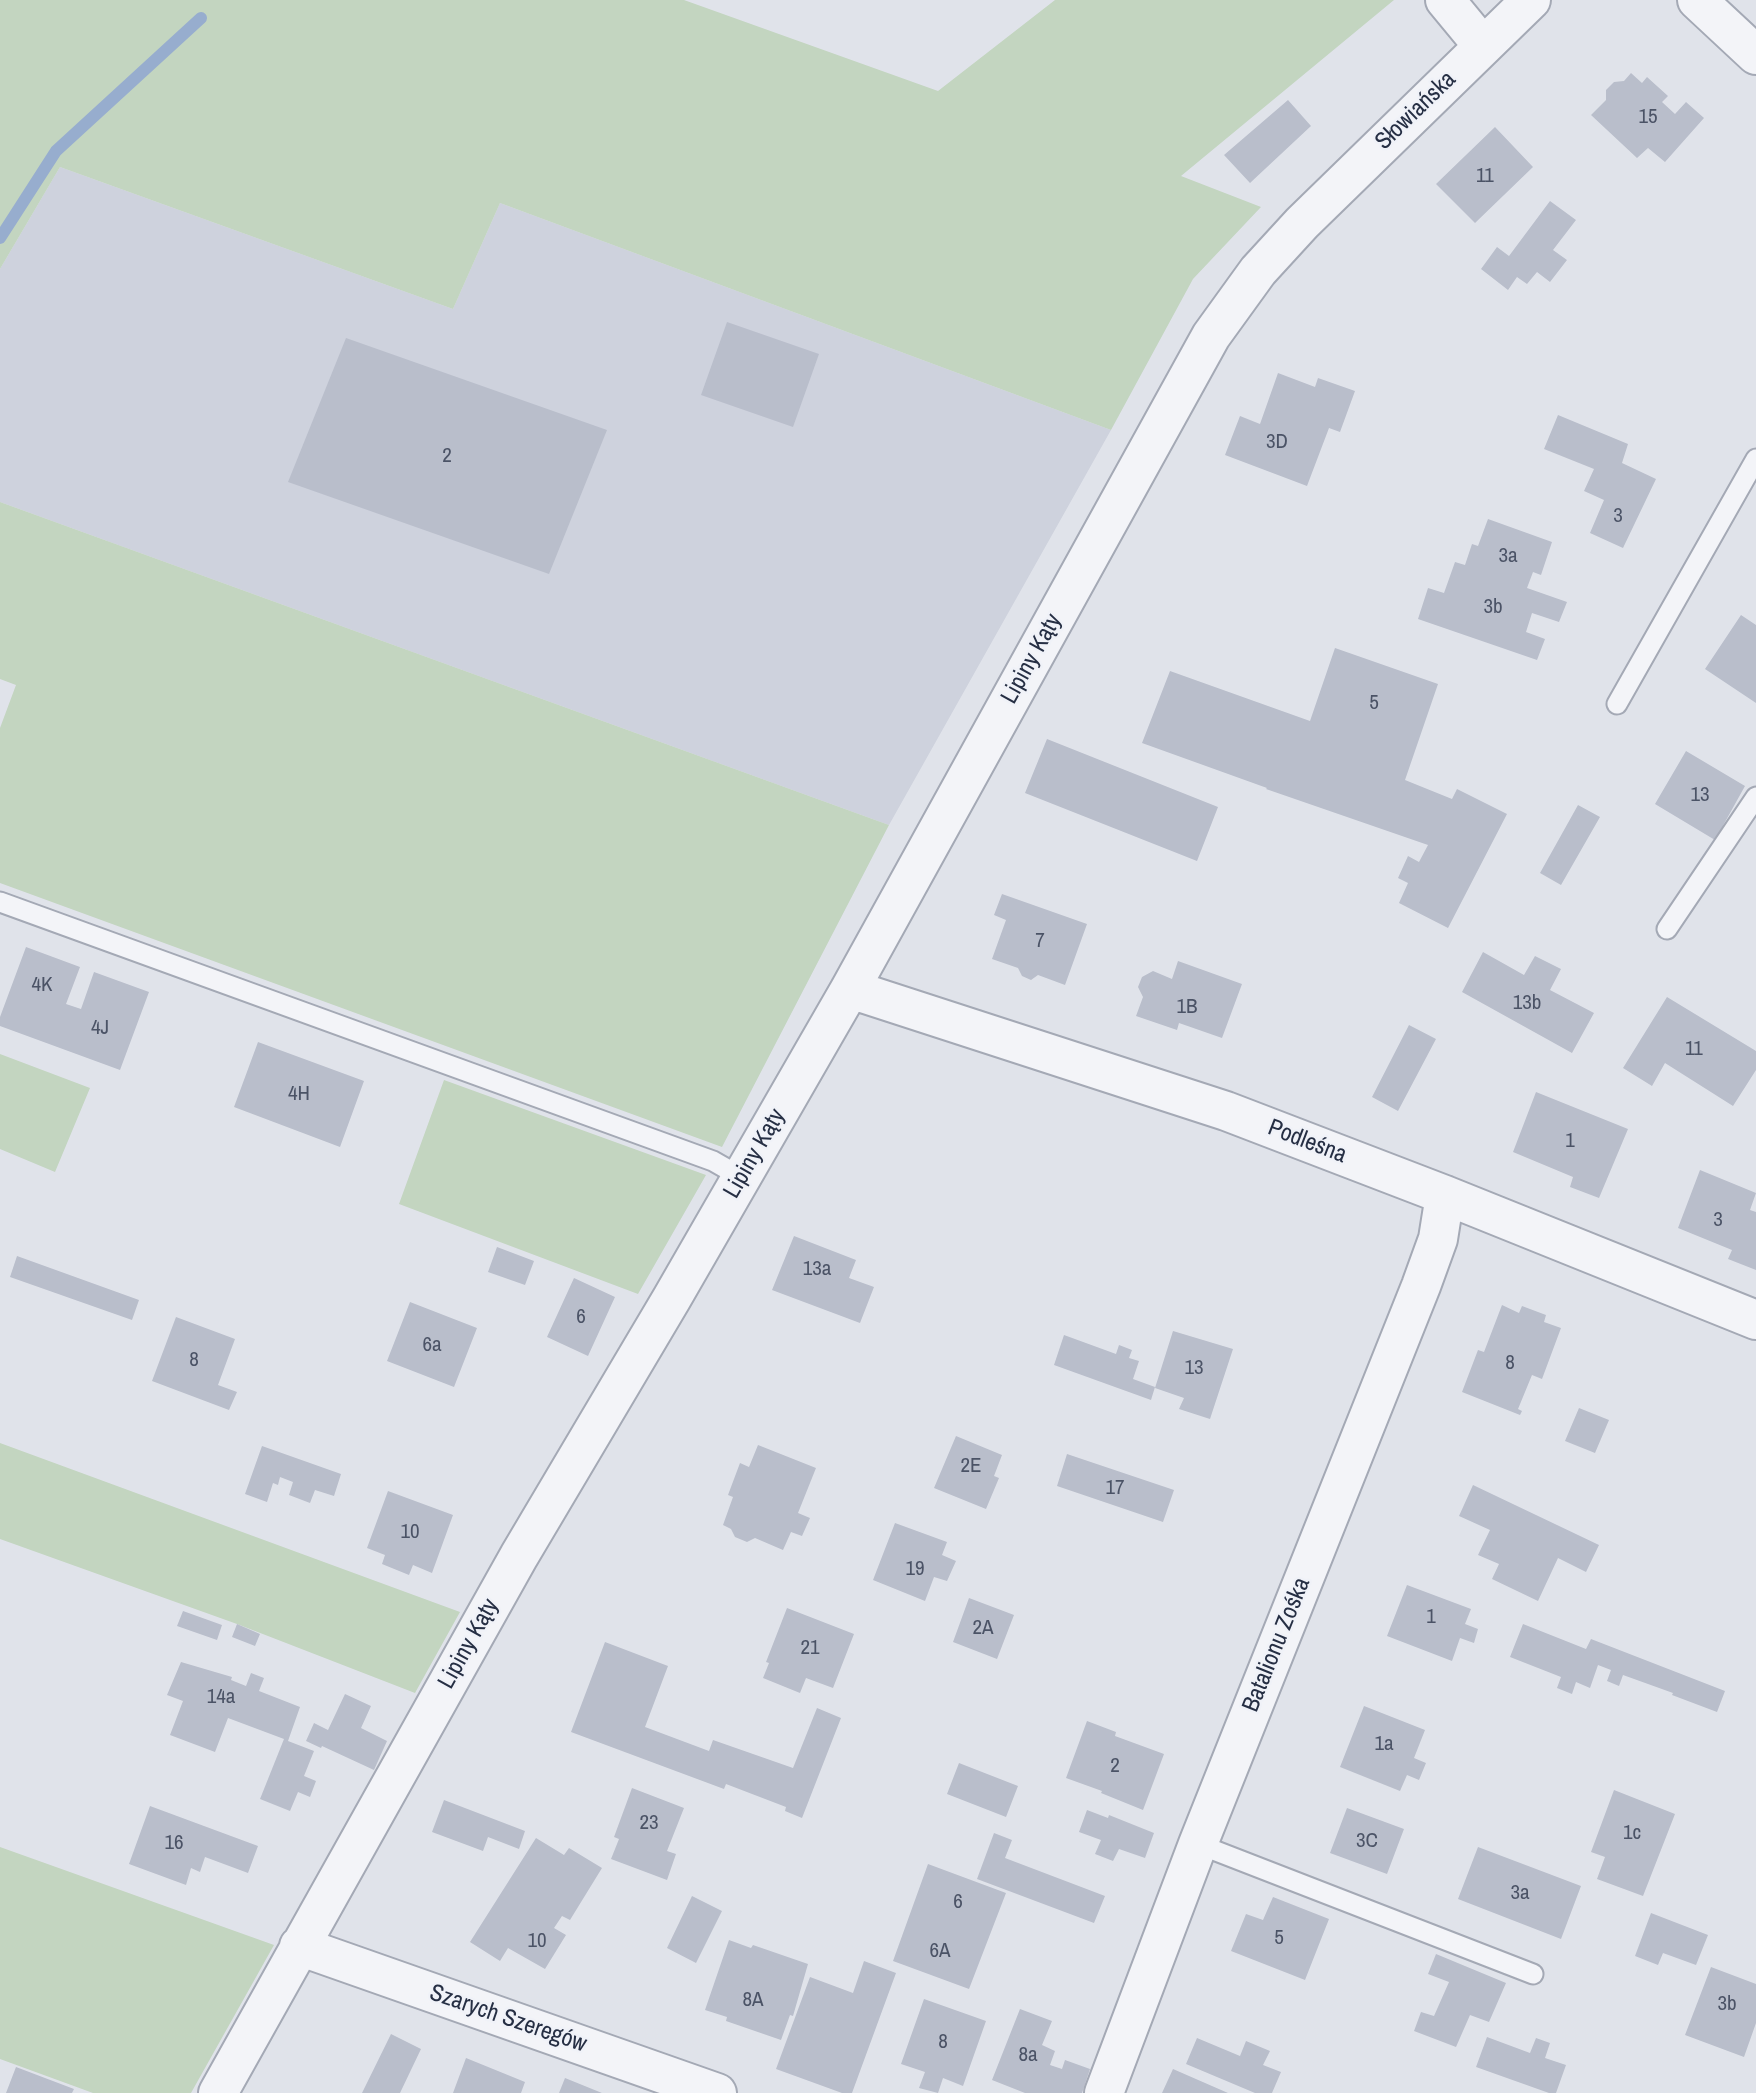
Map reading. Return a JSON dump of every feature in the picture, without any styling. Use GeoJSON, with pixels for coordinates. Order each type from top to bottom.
{"type":"FeatureCollection","features":[{"type":"Feature","properties":{"kind":"street"},"geometry":{"type":"LineString","coordinates":[[1445,0],[1483,46]]}},
{"type":"Feature","properties":{"kind":"street","name":"Słowiańska"},"geometry":{"type":"LineString","coordinates":[[1302,223],[1531,0]]}},
{"type":"Feature","properties":{"kind":"street"},"geometry":{"type":"LineString","coordinates":[[1697,0],[1756,55]]}},
{"type":"Feature","properties":{"kind":"street","name":"Lipiny Kąty"},"geometry":{"type":"LineString","coordinates":[[218,2093],[519,1556],[673,1298],[850,989],[1211,336],[1258,271],[1302,223]]}},
{"type":"Feature","properties":{"kind":"street","name":"Podleśna"},"geometry":{"type":"LineString","coordinates":[[850,989],[1226,1111],[1445,1195],[1756,1320]]}},
{"type":"Feature","properties":{"kind":"street","name":"Batalionu Zośka"},"geometry":{"type":"LineString","coordinates":[[1104,2093],[1198,1844],[1421,1286],[1437,1239],[1445,1195]]}},
{"type":"Feature","properties":{"kind":"street","name":"Szarych Szeregów"},"geometry":{"type":"LineString","coordinates":[[299,1946],[717,2093]]}},
{"type":"Feature","properties":{"kind":"lane"},"geometry":{"type":"LineString","coordinates":[[1617,704],[1756,459]]}},
{"type":"Feature","properties":{"kind":"lane"},"geometry":{"type":"LineString","coordinates":[[1667,929],[1756,797]]}},
{"type":"Feature","properties":{"kind":"lane"},"geometry":{"type":"LineString","coordinates":[[0,902],[713,1161],[741,1177]]}},
{"type":"Feature","properties":{"kind":"lane"},"geometry":{"type":"LineString","coordinates":[[1198,1844],[1533,1974]]}},
{"type":"Feature","properties":{"kind":"shaded area"},"geometry":{"type":"Polygon","coordinates":[[[60,167],[453,309],[500,203],[1111,430],[889,825],[0,502],[0,269],[60,167]]]}},
{"type":"Feature","properties":{"kind":"green space"},"geometry":{"type":"Polygon","coordinates":[[[0,0],[684,0],[938,91],[1055,0],[1394,0],[1181,176],[1261,207],[1193,279],[1111,430],[500,203],[453,309],[60,167],[0,269],[0,0]]]}},
{"type":"Feature","properties":{"kind":"green space"},"geometry":{"type":"Polygon","coordinates":[[[0,502],[889,825],[722,1147],[0,883],[0,728],[16,685],[0,679],[0,502]]]}},
{"type":"Feature","properties":{"kind":"green space"},"geometry":{"type":"Polygon","coordinates":[[[0,1054],[90,1088],[55,1172],[0,1149],[0,1054]]]}},
{"type":"Feature","properties":{"kind":"green space"},"geometry":{"type":"Polygon","coordinates":[[[444,1080],[706,1175],[638,1294],[399,1204],[444,1080]]]}},
{"type":"Feature","properties":{"kind":"green space"},"geometry":{"type":"Polygon","coordinates":[[[0,1443],[460,1612],[415,1693],[237,1624],[0,1539],[0,1443]]]}},
{"type":"Feature","properties":{"kind":"green space"},"geometry":{"type":"Polygon","coordinates":[[[0,1847],[274,1945],[191,2093],[93,2093],[0,2059],[0,1847]]]}},
{"type":"Feature","properties":{"kind":"building"},"geometry":{"type":"Polygon","coordinates":[[[1631,73],[1642,83],[1647,77],[1668,96],[1662,102],[1675,114],[1686,102],[1704,118],[1665,162],[1648,148],[1637,158],[1591,115],[1606,100],[1606,90],[1614,82],[1624,81],[1631,73]]]}},
{"type":"Feature","properties":{"kind":"building"},"geometry":{"type":"Polygon","coordinates":[[[1288,100],[1311,126],[1250,183],[1224,155],[1288,100]]]}},
{"type":"Feature","properties":{"kind":"building"},"geometry":{"type":"Polygon","coordinates":[[[1495,127],[1533,167],[1475,223],[1436,184],[1495,127]]]}},
{"type":"Feature","properties":{"kind":"building"},"geometry":{"type":"Polygon","coordinates":[[[1550,201],[1576,220],[1553,250],[1567,260],[1550,282],[1537,272],[1527,284],[1517,277],[1508,290],[1481,269],[1497,247],[1509,256],[1550,201]]]}},
{"type":"Feature","properties":{"kind":"building"},"geometry":{"type":"Polygon","coordinates":[[[727,322],[819,354],[793,427],[701,395],[727,322]]]}},
{"type":"Feature","properties":{"kind":"building"},"geometry":{"type":"Polygon","coordinates":[[[346,338],[607,430],[549,574],[288,482],[346,338]]]}},
{"type":"Feature","properties":{"kind":"building"},"geometry":{"type":"Polygon","coordinates":[[[1278,373],[1315,387],[1318,378],[1355,391],[1340,432],[1329,428],[1307,486],[1225,455],[1240,416],[1260,424],[1278,373]]]}},
{"type":"Feature","properties":{"kind":"building"},"geometry":{"type":"Polygon","coordinates":[[[1558,415],[1628,444],[1622,463],[1656,479],[1623,548],[1590,533],[1604,500],[1584,491],[1594,469],[1544,449],[1558,415]]]}},
{"type":"Feature","properties":{"kind":"building"},"geometry":{"type":"Polygon","coordinates":[[[1488,519],[1552,542],[1541,575],[1533,572],[1527,588],[1567,602],[1559,622],[1532,613],[1526,632],[1545,639],[1537,660],[1418,619],[1428,588],[1444,593],[1455,562],[1465,565],[1472,544],[1478,546],[1488,519]]]}},
{"type":"Feature","properties":{"kind":"building"},"geometry":{"type":"Polygon","coordinates":[[[1741,615],[1756,625],[1756,703],[1705,669],[1741,615]]]}},
{"type":"Feature","properties":{"kind":"building"},"geometry":{"type":"Polygon","coordinates":[[[1335,648],[1438,684],[1405,780],[1452,799],[1457,789],[1507,814],[1448,928],[1399,903],[1408,883],[1398,878],[1408,856],[1419,862],[1428,845],[1142,743],[1170,671],[1310,721],[1335,648]]]}},
{"type":"Feature","properties":{"kind":"building"},"geometry":{"type":"Polygon","coordinates":[[[1047,739],[1218,807],[1197,861],[1025,793],[1047,739]]]}},
{"type":"Feature","properties":{"kind":"building"},"geometry":{"type":"Polygon","coordinates":[[[1686,751],[1745,786],[1715,840],[1655,804],[1686,751]]]}},
{"type":"Feature","properties":{"kind":"building"},"geometry":{"type":"Polygon","coordinates":[[[1578,805],[1600,817],[1561,885],[1540,873],[1578,805]]]}},
{"type":"Feature","properties":{"kind":"building"},"geometry":{"type":"Polygon","coordinates":[[[1002,894],[1087,924],[1065,985],[1038,975],[1031,980],[1022,976],[1018,968],[992,959],[1006,920],[994,915],[1002,894]]]}},
{"type":"Feature","properties":{"kind":"building"},"geometry":{"type":"Polygon","coordinates":[[[26,947],[80,967],[66,1004],[81,1009],[94,972],[149,992],[120,1070],[0,1026],[0,1017],[26,947]]]}},
{"type":"Feature","properties":{"kind":"building"},"geometry":{"type":"Polygon","coordinates":[[[1483,952],[1524,975],[1535,956],[1561,969],[1550,990],[1594,1013],[1572,1053],[1462,992],[1483,952]]]}},
{"type":"Feature","properties":{"kind":"building"},"geometry":{"type":"Polygon","coordinates":[[[1178,961],[1242,984],[1222,1038],[1179,1023],[1177,1030],[1136,1016],[1143,997],[1138,987],[1142,977],[1153,971],[1172,979],[1178,961]]]}},
{"type":"Feature","properties":{"kind":"building"},"geometry":{"type":"Polygon","coordinates":[[[1667,997],[1756,1051],[1756,1070],[1733,1106],[1665,1063],[1652,1086],[1623,1068],[1667,997]]]}},
{"type":"Feature","properties":{"kind":"building"},"geometry":{"type":"Polygon","coordinates":[[[1409,1025],[1436,1039],[1398,1111],[1372,1097],[1409,1025]]]}},
{"type":"Feature","properties":{"kind":"building"},"geometry":{"type":"Polygon","coordinates":[[[258,1042],[364,1081],[340,1147],[234,1107],[258,1042]]]}},
{"type":"Feature","properties":{"kind":"building"},"geometry":{"type":"Polygon","coordinates":[[[1536,1092],[1628,1129],[1599,1198],[1570,1187],[1573,1177],[1513,1152],[1536,1092]]]}},
{"type":"Feature","properties":{"kind":"building"},"geometry":{"type":"Polygon","coordinates":[[[1700,1170],[1756,1193],[1750,1210],[1756,1212],[1756,1270],[1728,1259],[1732,1250],[1678,1228],[1700,1170]]]}},
{"type":"Feature","properties":{"kind":"building"},"geometry":{"type":"Polygon","coordinates":[[[794,1236],[856,1260],[849,1278],[874,1287],[860,1323],[772,1290],[794,1236]]]}},
{"type":"Feature","properties":{"kind":"building"},"geometry":{"type":"Polygon","coordinates":[[[497,1247],[534,1261],[525,1285],[488,1272],[497,1247]]]}},
{"type":"Feature","properties":{"kind":"building"},"geometry":{"type":"Polygon","coordinates":[[[17,1256],[139,1300],[132,1320],[10,1277],[17,1256]]]}},
{"type":"Feature","properties":{"kind":"building"},"geometry":{"type":"Polygon","coordinates":[[[574,1278],[615,1297],[588,1356],[547,1337],[574,1278]]]}},
{"type":"Feature","properties":{"kind":"building"},"geometry":{"type":"Polygon","coordinates":[[[410,1302],[477,1328],[454,1387],[387,1361],[410,1302]]]}},
{"type":"Feature","properties":{"kind":"building"},"geometry":{"type":"Polygon","coordinates":[[[1502,1305],[1519,1313],[1522,1306],[1546,1315],[1544,1322],[1561,1328],[1542,1379],[1532,1375],[1518,1409],[1522,1411],[1520,1415],[1462,1392],[1478,1350],[1484,1352],[1502,1305]]]}},
{"type":"Feature","properties":{"kind":"building"},"geometry":{"type":"Polygon","coordinates":[[[176,1317],[235,1339],[218,1385],[237,1392],[229,1410],[152,1381],[176,1317]]]}},
{"type":"Feature","properties":{"kind":"building"},"geometry":{"type":"Polygon","coordinates":[[[1173,1331],[1233,1349],[1210,1419],[1179,1409],[1184,1398],[1155,1388],[1173,1331]]]}},
{"type":"Feature","properties":{"kind":"building"},"geometry":{"type":"Polygon","coordinates":[[[1064,1335],[1116,1354],[1119,1345],[1132,1350],[1129,1358],[1139,1361],[1133,1379],[1155,1387],[1151,1400],[1054,1365],[1064,1335]]]}},
{"type":"Feature","properties":{"kind":"building"},"geometry":{"type":"Polygon","coordinates":[[[1579,1408],[1609,1420],[1595,1453],[1565,1441],[1579,1408]]]}},
{"type":"Feature","properties":{"kind":"building"},"geometry":{"type":"Polygon","coordinates":[[[956,1436],[1002,1455],[994,1476],[999,1478],[986,1509],[934,1488],[956,1436]]]}},
{"type":"Feature","properties":{"kind":"building"},"geometry":{"type":"Polygon","coordinates":[[[758,1445],[816,1468],[798,1513],[810,1518],[802,1536],[791,1532],[783,1550],[755,1538],[747,1542],[735,1537],[731,1529],[723,1525],[733,1497],[728,1495],[740,1463],[749,1467],[758,1445]]]}},
{"type":"Feature","properties":{"kind":"building"},"geometry":{"type":"Polygon","coordinates":[[[262,1446],[341,1474],[334,1496],[315,1490],[310,1503],[289,1495],[293,1482],[280,1477],[278,1485],[273,1483],[267,1502],[245,1494],[262,1446]]]}},
{"type":"Feature","properties":{"kind":"building"},"geometry":{"type":"Polygon","coordinates":[[[1067,1454],[1174,1490],[1163,1522],[1057,1486],[1067,1454]]]}},
{"type":"Feature","properties":{"kind":"building"},"geometry":{"type":"Polygon","coordinates":[[[1473,1485],[1599,1545],[1586,1572],[1558,1558],[1538,1601],[1492,1579],[1499,1564],[1478,1555],[1490,1530],[1459,1516],[1473,1485]]]}},
{"type":"Feature","properties":{"kind":"building"},"geometry":{"type":"Polygon","coordinates":[[[388,1491],[453,1515],[432,1573],[413,1565],[409,1575],[382,1564],[385,1555],[367,1548],[388,1491]]]}},
{"type":"Feature","properties":{"kind":"building"},"geometry":{"type":"Polygon","coordinates":[[[895,1523],[947,1542],[942,1555],[956,1561],[947,1581],[934,1577],[925,1601],[873,1580],[895,1523]]]}},
{"type":"Feature","properties":{"kind":"building"},"geometry":{"type":"Polygon","coordinates":[[[1407,1585],[1471,1609],[1465,1624],[1478,1629],[1474,1643],[1460,1638],[1452,1661],[1387,1636],[1407,1585]]]}},
{"type":"Feature","properties":{"kind":"building"},"geometry":{"type":"Polygon","coordinates":[[[969,1598],[1014,1615],[997,1659],[953,1642],[969,1598]]]}},
{"type":"Feature","properties":{"kind":"building"},"geometry":{"type":"Polygon","coordinates":[[[787,1608],[854,1634],[833,1688],[806,1678],[800,1693],[763,1678],[769,1663],[766,1662],[787,1608]]]}},
{"type":"Feature","properties":{"kind":"building"},"geometry":{"type":"Polygon","coordinates":[[[183,1611],[222,1625],[217,1640],[177,1626],[183,1611]]]}},
{"type":"Feature","properties":{"kind":"building"},"geometry":{"type":"Polygon","coordinates":[[[237,1624],[260,1634],[255,1646],[232,1637],[237,1624]]]}},
{"type":"Feature","properties":{"kind":"building"},"geometry":{"type":"Polygon","coordinates":[[[1523,1624],[1586,1649],[1591,1639],[1725,1691],[1717,1712],[1623,1675],[1619,1686],[1607,1681],[1611,1670],[1598,1665],[1590,1688],[1576,1682],[1572,1694],[1557,1688],[1561,1677],[1510,1657],[1523,1624]]]}},
{"type":"Feature","properties":{"kind":"building"},"geometry":{"type":"Polygon","coordinates":[[[605,1642],[668,1666],[645,1727],[709,1751],[713,1740],[793,1768],[817,1708],[841,1718],[802,1818],[785,1811],[786,1807],[726,1784],[724,1789],[571,1732],[605,1642]]]}},
{"type":"Feature","properties":{"kind":"building"},"geometry":{"type":"Polygon","coordinates":[[[181,1662],[232,1677],[231,1680],[246,1686],[251,1673],[264,1678],[259,1691],[300,1707],[288,1741],[314,1751],[304,1776],[316,1781],[310,1797],[298,1792],[290,1811],[260,1799],[284,1739],[228,1718],[215,1752],[170,1735],[183,1701],[167,1695],[181,1662]]]}},
{"type":"Feature","properties":{"kind":"building"},"geometry":{"type":"Polygon","coordinates":[[[345,1694],[371,1706],[361,1728],[387,1741],[374,1770],[306,1741],[314,1723],[328,1730],[345,1694]]]}},
{"type":"Feature","properties":{"kind":"building"},"geometry":{"type":"Polygon","coordinates":[[[1364,1706],[1425,1730],[1414,1758],[1426,1763],[1419,1780],[1407,1775],[1400,1791],[1340,1767],[1364,1706]]]}},
{"type":"Feature","properties":{"kind":"building"},"geometry":{"type":"Polygon","coordinates":[[[1087,1721],[1116,1732],[1115,1736],[1164,1754],[1143,1810],[1066,1778],[1087,1721]]]}},
{"type":"Feature","properties":{"kind":"building"},"geometry":{"type":"Polygon","coordinates":[[[959,1763],[1018,1786],[1006,1817],[947,1794],[959,1763]]]}},
{"type":"Feature","properties":{"kind":"building"},"geometry":{"type":"Polygon","coordinates":[[[632,1788],[684,1808],[667,1851],[676,1854],[667,1880],[611,1859],[619,1839],[614,1837],[632,1788]]]}},
{"type":"Feature","properties":{"kind":"building"},"geometry":{"type":"Polygon","coordinates":[[[1614,1790],[1675,1814],[1643,1896],[1597,1879],[1605,1857],[1591,1852],[1614,1790]]]}},
{"type":"Feature","properties":{"kind":"building"},"geometry":{"type":"Polygon","coordinates":[[[444,1800],[525,1831],[519,1849],[488,1837],[483,1851],[432,1832],[444,1800]]]}},
{"type":"Feature","properties":{"kind":"building"},"geometry":{"type":"Polygon","coordinates":[[[150,1806],[258,1846],[248,1873],[205,1857],[200,1872],[191,1868],[186,1885],[129,1864],[150,1806]]]}},
{"type":"Feature","properties":{"kind":"building"},"geometry":{"type":"Polygon","coordinates":[[[1347,1808],[1404,1829],[1387,1874],[1330,1853],[1347,1808]]]}},
{"type":"Feature","properties":{"kind":"building"},"geometry":{"type":"Polygon","coordinates":[[[1087,1810],[1108,1818],[1109,1815],[1154,1833],[1145,1858],[1119,1849],[1113,1861],[1095,1854],[1101,1840],[1079,1832],[1087,1810]]]}},
{"type":"Feature","properties":{"kind":"building"},"geometry":{"type":"Polygon","coordinates":[[[994,1833],[1012,1840],[1005,1858],[1105,1896],[1094,1923],[977,1879],[994,1833]]]}},
{"type":"Feature","properties":{"kind":"building"},"geometry":{"type":"Polygon","coordinates":[[[536,1838],[564,1855],[569,1848],[602,1868],[570,1920],[562,1916],[554,1928],[566,1935],[545,1969],[508,1948],[500,1961],[470,1942],[536,1838]]]}},
{"type":"Feature","properties":{"kind":"building"},"geometry":{"type":"Polygon","coordinates":[[[1478,1847],[1581,1886],[1561,1939],[1458,1899],[1478,1847]]]}},
{"type":"Feature","properties":{"kind":"building"},"geometry":{"type":"Polygon","coordinates":[[[928,1864],[1006,1893],[969,1989],[893,1961],[928,1864]]]}},
{"type":"Feature","properties":{"kind":"building"},"geometry":{"type":"Polygon","coordinates":[[[692,1896],[722,1911],[696,1963],[667,1948],[692,1896]]]}},
{"type":"Feature","properties":{"kind":"building"},"geometry":{"type":"Polygon","coordinates":[[[1273,1897],[1329,1919],[1305,1980],[1231,1951],[1246,1914],[1263,1920],[1273,1897]]]}},
{"type":"Feature","properties":{"kind":"building"},"geometry":{"type":"Polygon","coordinates":[[[1651,1913],[1708,1935],[1696,1965],[1663,1953],[1658,1965],[1635,1956],[1651,1913]]]}},
{"type":"Feature","properties":{"kind":"building"},"geometry":{"type":"Polygon","coordinates":[[[729,1940],[751,1948],[753,1945],[808,1964],[793,2016],[790,2015],[781,2040],[726,2021],[727,2017],[705,2010],[729,1940]]]}},
{"type":"Feature","properties":{"kind":"building"},"geometry":{"type":"Polygon","coordinates":[[[1436,1954],[1506,1983],[1489,2022],[1470,2015],[1456,2047],[1414,2031],[1421,2012],[1434,2016],[1449,1982],[1428,1974],[1436,1954]]]}},
{"type":"Feature","properties":{"kind":"building"},"geometry":{"type":"Polygon","coordinates":[[[864,1961],[896,1973],[852,2093],[842,2093],[776,2069],[810,1977],[853,1993],[864,1961]]]}},
{"type":"Feature","properties":{"kind":"building"},"geometry":{"type":"Polygon","coordinates":[[[1711,1967],[1756,1984],[1756,2023],[1744,2057],[1685,2035],[1711,1967]]]}},
{"type":"Feature","properties":{"kind":"building"},"geometry":{"type":"Polygon","coordinates":[[[924,1999],[986,2021],[963,2086],[943,2078],[938,2093],[919,2088],[925,2072],[901,2064],[924,1999]]]}},
{"type":"Feature","properties":{"kind":"building"},"geometry":{"type":"Polygon","coordinates":[[[1020,2009],[1052,2021],[1042,2045],[1055,2051],[1050,2065],[1062,2069],[1065,2060],[1090,2069],[1082,2093],[1025,2093],[992,2080],[1020,2009]]]}},
{"type":"Feature","properties":{"kind":"building"},"geometry":{"type":"Polygon","coordinates":[[[391,2034],[421,2049],[400,2093],[362,2093],[391,2034]]]}},
{"type":"Feature","properties":{"kind":"building"},"geometry":{"type":"Polygon","coordinates":[[[1487,2037],[1530,2053],[1536,2038],[1550,2043],[1545,2058],[1566,2065],[1556,2093],[1549,2093],[1476,2067],[1487,2037]]]}},
{"type":"Feature","properties":{"kind":"building"},"geometry":{"type":"Polygon","coordinates":[[[1197,2038],[1240,2056],[1246,2041],[1270,2051],[1263,2065],[1281,2072],[1272,2093],[1255,2093],[1186,2064],[1197,2038]]]}},
{"type":"Feature","properties":{"kind":"building"},"geometry":{"type":"Polygon","coordinates":[[[466,2058],[525,2082],[521,2093],[453,2093],[466,2058]]]}},
{"type":"Feature","properties":{"kind":"building"},"geometry":{"type":"Polygon","coordinates":[[[16,2067],[74,2089],[72,2093],[6,2093],[16,2067]]]}},
{"type":"Feature","properties":{"kind":"building"},"geometry":{"type":"Polygon","coordinates":[[[1173,2069],[1228,2093],[1162,2093],[1173,2069]]]}},
{"type":"Feature","properties":{"kind":"building"},"geometry":{"type":"Polygon","coordinates":[[[565,2078],[602,2093],[559,2093],[565,2078]]]}},
{"type":"Feature","properties":{"kind":"waterway"},"geometry":{"type":"LineString","coordinates":[[0,238],[56,151],[201,18]]}}]}
